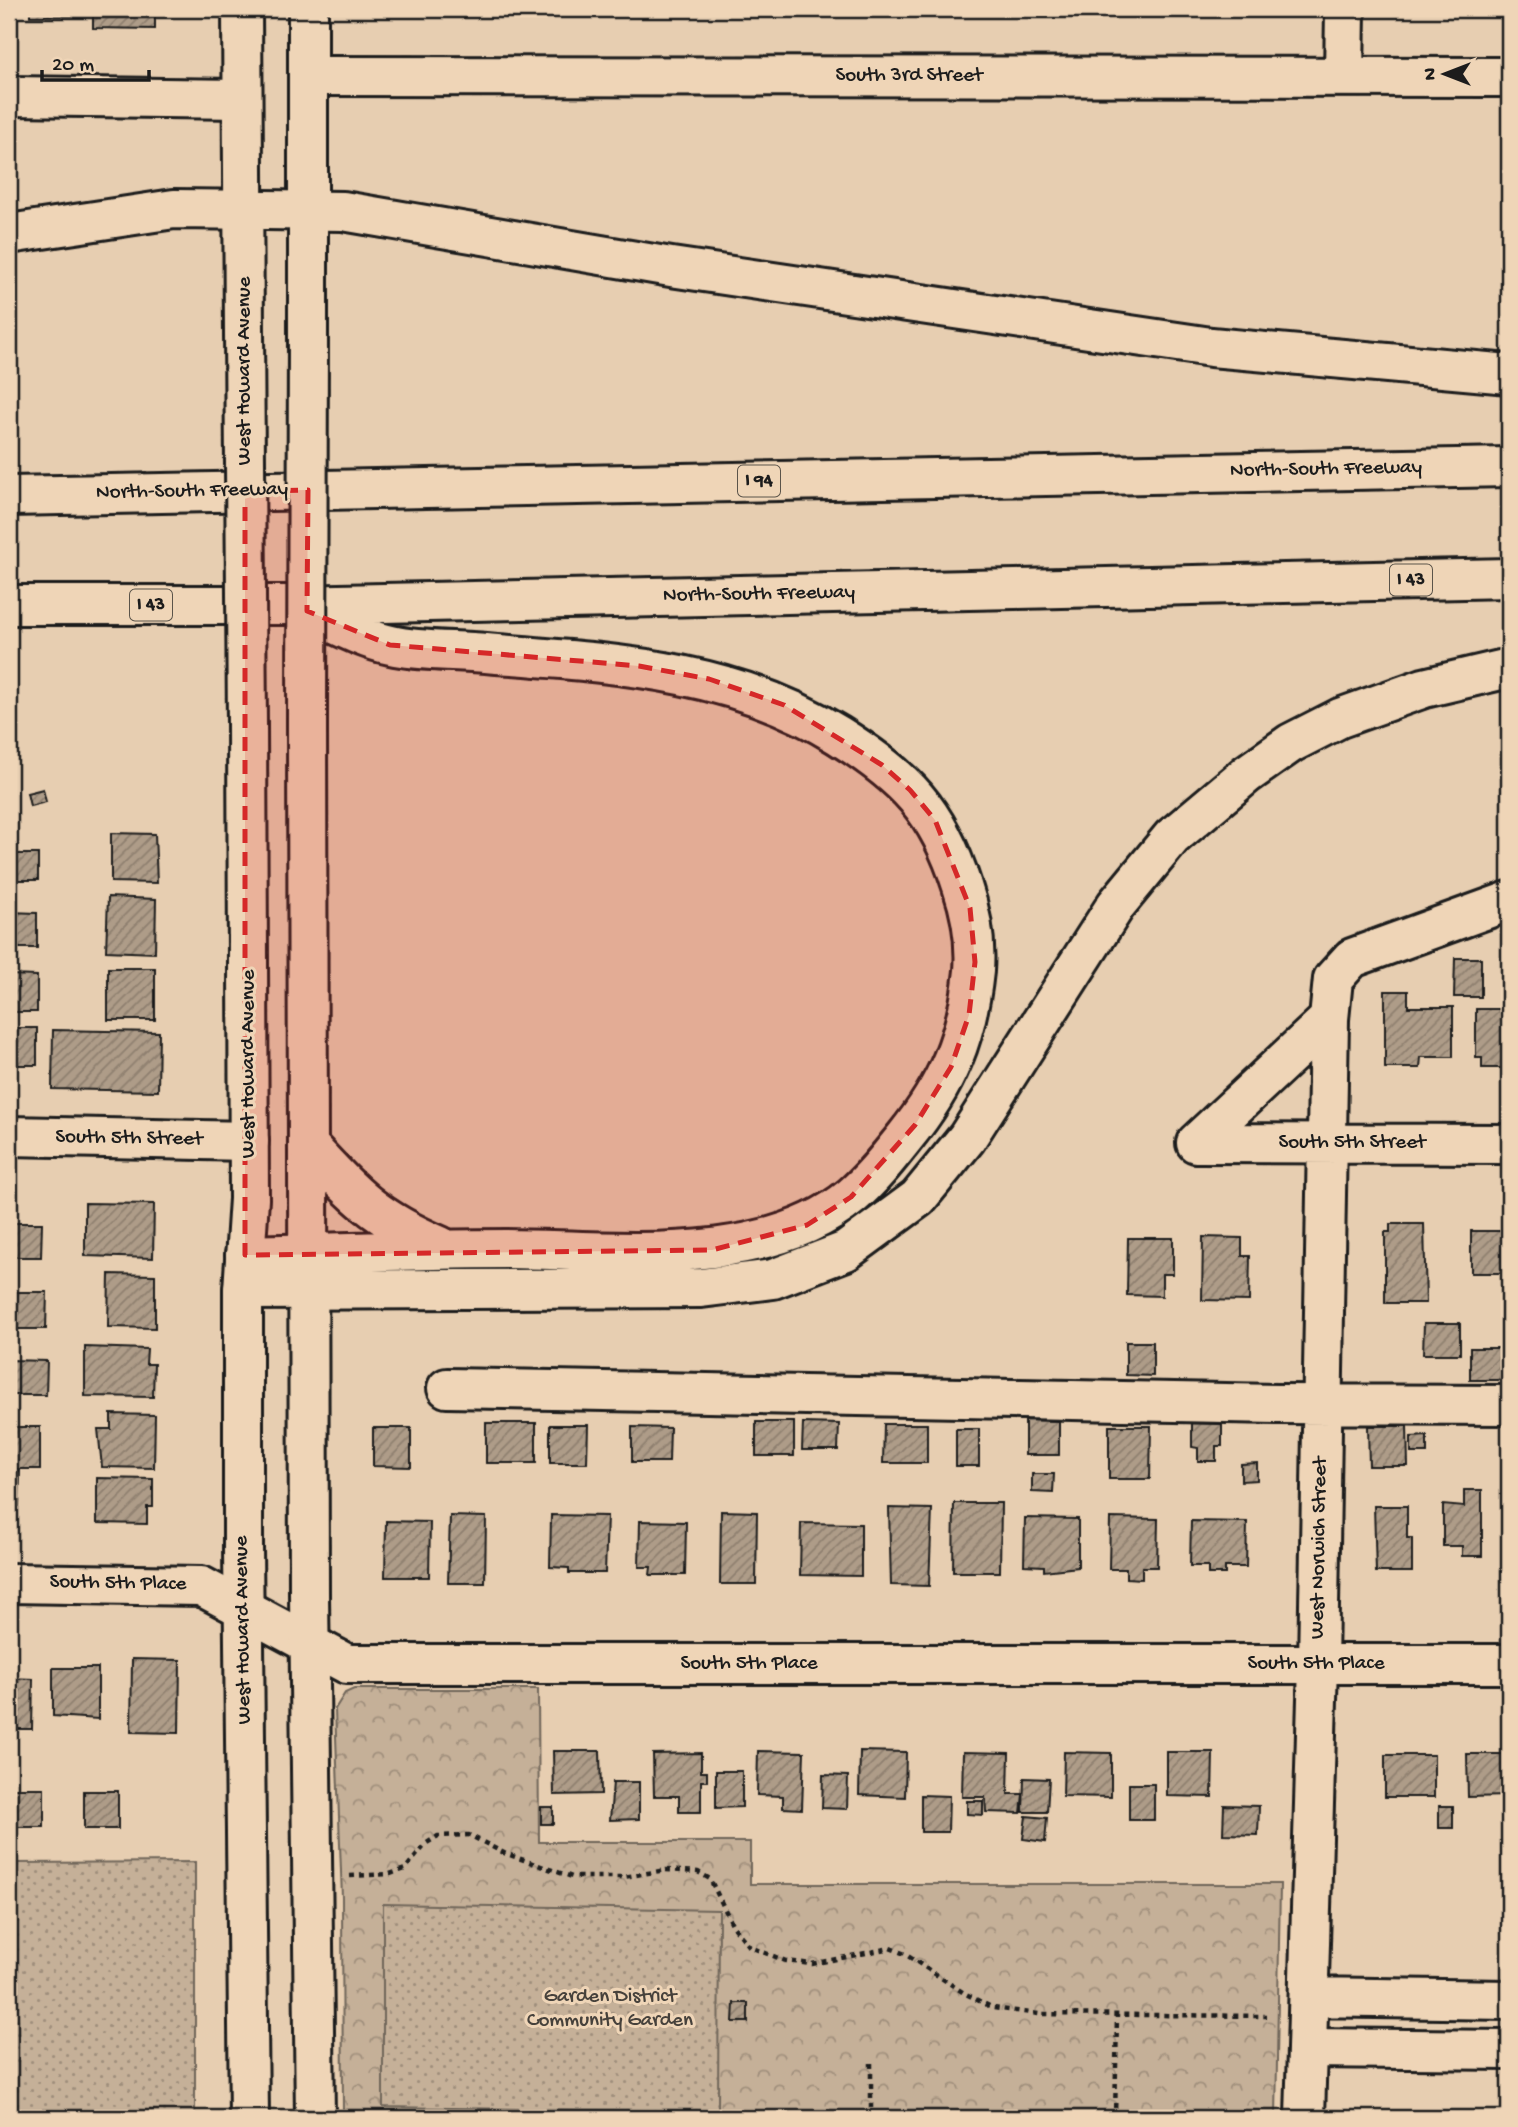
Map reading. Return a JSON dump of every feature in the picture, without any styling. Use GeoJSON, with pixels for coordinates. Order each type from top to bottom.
{"type":"FeatureCollection","features":[{"type":"Feature","properties":{"kind":"main road","name":"West Howard Avenue"},"geometry":{"type":"LineString","coordinates":[[242,9],[240,99],[249,1142],[244,1272],[243,1608],[249,2118]]}},
{"type":"Feature","properties":{"kind":"main road"},"geometry":{"type":"LineString","coordinates":[[308,9],[308,1144],[315,2118]]}},
{"type":"Feature","properties":{"kind":"main road"},"geometry":{"type":"LineString","coordinates":[[1344,76],[1345,9]]}},
{"type":"Feature","properties":{"kind":"main road","name":"South 3rd Street"},"geometry":{"type":"LineString","coordinates":[[308,76],[1509,77]]}},
{"type":"Feature","properties":{"kind":"main road"},"geometry":{"type":"LineString","coordinates":[[9,96],[240,99]]}},
{"type":"Feature","properties":{"kind":"main road"},"geometry":{"type":"LineString","coordinates":[[9,234],[174,209],[343,211],[671,267],[1211,347],[1509,374]]}},
{"type":"Feature","properties":{"kind":"main road","name":"North-South Freeway"},"geometry":{"type":"LineString","coordinates":[[9,496],[1509,467]]}},
{"type":"Feature","properties":{"kind":"main road","name":"North-South Freeway"},"geometry":{"type":"LineString","coordinates":[[9,606],[294,606],[1509,578]]}},
{"type":"Feature","properties":{"kind":"main road"},"geometry":{"type":"LineString","coordinates":[[294,606],[390,645],[639,666],[709,679],[784,705],[882,765],[910,790],[935,820],[955,863],[970,908],[975,962],[969,1015],[951,1067],[915,1125],[851,1197],[807,1224],[762,1239],[712,1250],[449,1249],[309,1272]]}},
{"type":"Feature","properties":{"kind":"main road"},"geometry":{"type":"LineString","coordinates":[[244,1272],[309,1272],[701,1288],[772,1279],[846,1251],[918,1198],[967,1138],[1116,905],[1172,837],[1247,774],[1291,743],[1328,724],[1424,688],[1509,668]]}},
{"type":"Feature","properties":{"kind":"main road","name":"West Norwich Street"},"geometry":{"type":"LineString","coordinates":[[1306,2118],[1318,1664],[1329,1019],[1333,979],[1352,958],[1509,901]]}},
{"type":"Feature","properties":{"kind":"main road","name":"South 5th Street"},"geometry":{"type":"LineString","coordinates":[[1329,1019],[1196,1143],[1509,1144]]}},
{"type":"Feature","properties":{"kind":"main road","name":"South 5th Street"},"geometry":{"type":"LineString","coordinates":[[9,1136],[249,1142]]}},
{"type":"Feature","properties":{"kind":"main road"},"geometry":{"type":"LineString","coordinates":[[308,1144],[362,1203],[397,1228],[449,1249]]}},
{"type":"Feature","properties":{"kind":"main road"},"geometry":{"type":"LineString","coordinates":[[447,1388],[1323,1405],[1509,1405]]}},
{"type":"Feature","properties":{"kind":"main road","name":"South 5th Place"},"geometry":{"type":"LineString","coordinates":[[9,1583],[201,1586],[346,1664],[1509,1664]]}},
{"type":"Feature","properties":{"kind":"main road"},"geometry":{"type":"LineString","coordinates":[[1309,1997],[1509,2000]]}},
{"type":"Feature","properties":{"kind":"main road"},"geometry":{"type":"LineString","coordinates":[[1307,2048],[1509,2050]]}},
{"type":"Feature","properties":{"kind":"path"},"geometry":{"type":"LineString","coordinates":[[349,1876],[390,1874],[405,1869],[427,1843],[438,1836],[469,1835],[504,1853],[580,1878],[624,1877],[683,1869],[698,1872],[710,1879],[733,1926],[750,1947],[767,1956],[812,1964],[890,1948],[905,1954],[964,1993],[993,2008],[1038,2014],[1266,2016]]}},
{"type":"Feature","properties":{"kind":"path"},"geometry":{"type":"LineString","coordinates":[[1115,2118],[1117,2015]]}},
{"type":"Feature","properties":{"kind":"path"},"geometry":{"type":"LineString","coordinates":[[871,2118],[872,2059]]}},
{"type":"Feature","properties":{"kind":"highlighted area"},"geometry":{"type":"Polygon","coordinates":[[[308,490],[307,611],[390,645],[639,666],[709,679],[784,705],[882,765],[910,790],[935,820],[970,908],[975,962],[969,1015],[951,1067],[915,1125],[851,1197],[807,1225],[712,1250],[245,1255],[245,491],[308,490]]]}},
{"type":"Feature","properties":{"kind":"green space"},"geometry":{"type":"Polygon","coordinates":[[[354,1689],[538,1689],[539,1842],[750,1842],[750,1884],[1280,1884],[1276,2118],[343,2118],[342,1898],[335,1709],[345,1693],[354,1689]]]}},
{"type":"Feature","properties":{"kind":"green space"},"geometry":{"type":"Polygon","coordinates":[[[195,1862],[195,2118],[9,2118],[9,1863],[195,1862]]]}},
{"type":"Feature","properties":{"kind":"green space","name":"Garden District Community Garden"},"geometry":{"type":"Polygon","coordinates":[[[383,1904],[719,1910],[718,2112],[383,2107],[383,1904]]]}},
{"type":"Feature","properties":{"kind":"building"},"geometry":{"type":"Polygon","coordinates":[[[30,9],[73,9],[73,16],[30,16],[30,9]]]}},
{"type":"Feature","properties":{"kind":"building"},"geometry":{"type":"Polygon","coordinates":[[[93,9],[155,9],[155,29],[93,28],[93,9]]]}},
{"type":"Feature","properties":{"kind":"building"},"geometry":{"type":"Polygon","coordinates":[[[43,789],[46,802],[30,806],[27,793],[43,789]]]}},
{"type":"Feature","properties":{"kind":"building"},"geometry":{"type":"Polygon","coordinates":[[[111,833],[155,834],[157,883],[111,882],[111,833]]]}},
{"type":"Feature","properties":{"kind":"building"},"geometry":{"type":"Polygon","coordinates":[[[9,854],[38,854],[38,880],[9,880],[9,854]]]}},
{"type":"Feature","properties":{"kind":"building"},"geometry":{"type":"Polygon","coordinates":[[[108,897],[156,899],[155,953],[106,951],[108,897]]]}},
{"type":"Feature","properties":{"kind":"building"},"geometry":{"type":"Polygon","coordinates":[[[9,912],[37,913],[37,948],[9,948],[9,912]]]}},
{"type":"Feature","properties":{"kind":"building"},"geometry":{"type":"Polygon","coordinates":[[[1455,958],[1481,958],[1481,997],[1454,997],[1455,958]]]}},
{"type":"Feature","properties":{"kind":"building"},"geometry":{"type":"Polygon","coordinates":[[[108,968],[155,968],[155,1020],[108,1020],[108,968]]]}},
{"type":"Feature","properties":{"kind":"building"},"geometry":{"type":"Polygon","coordinates":[[[9,975],[37,976],[37,1012],[9,1012],[9,975]]]}},
{"type":"Feature","properties":{"kind":"building"},"geometry":{"type":"Polygon","coordinates":[[[1385,991],[1408,991],[1408,1007],[1453,1007],[1453,1057],[1421,1057],[1420,1068],[1385,1068],[1385,991]]]}},
{"type":"Feature","properties":{"kind":"building"},"geometry":{"type":"Polygon","coordinates":[[[1476,1009],[1509,1009],[1509,1068],[1482,1068],[1482,1058],[1476,1058],[1476,1009]]]}},
{"type":"Feature","properties":{"kind":"building"},"geometry":{"type":"Polygon","coordinates":[[[9,1028],[37,1028],[37,1065],[9,1065],[9,1028]]]}},
{"type":"Feature","properties":{"kind":"building"},"geometry":{"type":"Polygon","coordinates":[[[53,1030],[159,1032],[158,1091],[52,1089],[53,1030]]]}},
{"type":"Feature","properties":{"kind":"building"},"geometry":{"type":"Polygon","coordinates":[[[85,1203],[154,1204],[153,1258],[85,1256],[85,1203]]]}},
{"type":"Feature","properties":{"kind":"building"},"geometry":{"type":"Polygon","coordinates":[[[9,1223],[42,1223],[41,1257],[9,1257],[9,1223]]]}},
{"type":"Feature","properties":{"kind":"building"},"geometry":{"type":"Polygon","coordinates":[[[1390,1224],[1424,1224],[1426,1303],[1385,1303],[1385,1232],[1390,1232],[1390,1224]]]}},
{"type":"Feature","properties":{"kind":"building"},"geometry":{"type":"Polygon","coordinates":[[[1471,1231],[1509,1231],[1509,1273],[1471,1273],[1471,1231]]]}},
{"type":"Feature","properties":{"kind":"building"},"geometry":{"type":"Polygon","coordinates":[[[1203,1237],[1242,1238],[1242,1256],[1250,1256],[1249,1301],[1202,1300],[1203,1237]]]}},
{"type":"Feature","properties":{"kind":"building"},"geometry":{"type":"Polygon","coordinates":[[[1128,1238],[1173,1238],[1173,1274],[1162,1274],[1162,1296],[1127,1295],[1128,1238]]]}},
{"type":"Feature","properties":{"kind":"building"},"geometry":{"type":"Polygon","coordinates":[[[109,1274],[155,1275],[155,1328],[108,1327],[109,1274]]]}},
{"type":"Feature","properties":{"kind":"building"},"geometry":{"type":"Polygon","coordinates":[[[9,1292],[47,1292],[46,1329],[9,1329],[9,1292]]]}},
{"type":"Feature","properties":{"kind":"building"},"geometry":{"type":"Polygon","coordinates":[[[1424,1323],[1460,1323],[1460,1354],[1423,1354],[1424,1323]]]}},
{"type":"Feature","properties":{"kind":"building"},"geometry":{"type":"Polygon","coordinates":[[[1126,1342],[1153,1342],[1153,1376],[1126,1375],[1126,1342]]]}},
{"type":"Feature","properties":{"kind":"building"},"geometry":{"type":"Polygon","coordinates":[[[85,1347],[147,1349],[146,1364],[154,1364],[153,1397],[85,1396],[85,1347]]]}},
{"type":"Feature","properties":{"kind":"building"},"geometry":{"type":"Polygon","coordinates":[[[1470,1348],[1509,1348],[1509,1380],[1470,1380],[1470,1348]]]}},
{"type":"Feature","properties":{"kind":"building"},"geometry":{"type":"Polygon","coordinates":[[[9,1360],[47,1361],[46,1395],[9,1395],[9,1360]]]}},
{"type":"Feature","properties":{"kind":"building"},"geometry":{"type":"Polygon","coordinates":[[[111,1414],[155,1415],[154,1468],[102,1467],[98,1429],[111,1429],[111,1414]]]}},
{"type":"Feature","properties":{"kind":"building"},"geometry":{"type":"Polygon","coordinates":[[[1025,1420],[1059,1421],[1059,1455],[1025,1455],[1025,1420]]]}},
{"type":"Feature","properties":{"kind":"building"},"geometry":{"type":"Polygon","coordinates":[[[756,1422],[794,1422],[794,1456],[756,1456],[756,1422]]]}},
{"type":"Feature","properties":{"kind":"building"},"geometry":{"type":"Polygon","coordinates":[[[486,1423],[536,1423],[536,1463],[486,1463],[486,1423]]]}},
{"type":"Feature","properties":{"kind":"building"},"geometry":{"type":"Polygon","coordinates":[[[803,1423],[839,1424],[838,1450],[802,1450],[803,1423]]]}},
{"type":"Feature","properties":{"kind":"building"},"geometry":{"type":"Polygon","coordinates":[[[1192,1423],[1222,1424],[1222,1446],[1216,1446],[1216,1461],[1198,1461],[1198,1448],[1192,1447],[1192,1423]]]}},
{"type":"Feature","properties":{"kind":"building"},"geometry":{"type":"Polygon","coordinates":[[[884,1424],[927,1424],[927,1463],[883,1463],[884,1424]]]}},
{"type":"Feature","properties":{"kind":"building"},"geometry":{"type":"Polygon","coordinates":[[[550,1425],[588,1425],[587,1463],[550,1463],[550,1425]]]}},
{"type":"Feature","properties":{"kind":"building"},"geometry":{"type":"Polygon","coordinates":[[[1109,1426],[1151,1426],[1150,1479],[1109,1479],[1109,1426]]]}},
{"type":"Feature","properties":{"kind":"building"},"geometry":{"type":"Polygon","coordinates":[[[1368,1426],[1407,1426],[1408,1466],[1369,1466],[1368,1426]]]}},
{"type":"Feature","properties":{"kind":"building"},"geometry":{"type":"Polygon","coordinates":[[[9,1427],[40,1427],[40,1469],[9,1469],[9,1427]]]}},
{"type":"Feature","properties":{"kind":"building"},"geometry":{"type":"Polygon","coordinates":[[[632,1427],[670,1428],[669,1462],[632,1462],[632,1427]]]}},
{"type":"Feature","properties":{"kind":"building"},"geometry":{"type":"Polygon","coordinates":[[[373,1428],[411,1428],[411,1467],[373,1466],[373,1428]]]}},
{"type":"Feature","properties":{"kind":"building"},"geometry":{"type":"Polygon","coordinates":[[[956,1429],[979,1429],[979,1466],[956,1466],[956,1429]]]}},
{"type":"Feature","properties":{"kind":"building"},"geometry":{"type":"Polygon","coordinates":[[[1427,1436],[1427,1453],[1411,1453],[1411,1437],[1427,1436]]]}},
{"type":"Feature","properties":{"kind":"building"},"geometry":{"type":"Polygon","coordinates":[[[1257,1463],[1257,1480],[1241,1481],[1241,1464],[1257,1463]]]}},
{"type":"Feature","properties":{"kind":"building"},"geometry":{"type":"Polygon","coordinates":[[[9,1471],[20,1471],[19,1506],[9,1506],[9,1471]]]}},
{"type":"Feature","properties":{"kind":"building"},"geometry":{"type":"Polygon","coordinates":[[[1032,1474],[1054,1474],[1053,1493],[1032,1492],[1032,1474]]]}},
{"type":"Feature","properties":{"kind":"building"},"geometry":{"type":"Polygon","coordinates":[[[97,1478],[153,1479],[153,1507],[147,1507],[147,1524],[97,1523],[97,1478]]]}},
{"type":"Feature","properties":{"kind":"building"},"geometry":{"type":"Polygon","coordinates":[[[1464,1490],[1482,1490],[1482,1556],[1462,1556],[1462,1546],[1443,1546],[1443,1505],[1464,1507],[1464,1490]]]}},
{"type":"Feature","properties":{"kind":"building"},"geometry":{"type":"Polygon","coordinates":[[[954,1503],[1001,1503],[1000,1572],[953,1572],[954,1503]]]}},
{"type":"Feature","properties":{"kind":"building"},"geometry":{"type":"Polygon","coordinates":[[[1374,1506],[1407,1506],[1407,1538],[1412,1538],[1412,1572],[1376,1572],[1374,1506]]]}},
{"type":"Feature","properties":{"kind":"building"},"geometry":{"type":"Polygon","coordinates":[[[889,1508],[932,1509],[929,1586],[891,1585],[889,1508]]]}},
{"type":"Feature","properties":{"kind":"building"},"geometry":{"type":"Polygon","coordinates":[[[721,1511],[757,1512],[756,1584],[720,1584],[721,1511]]]}},
{"type":"Feature","properties":{"kind":"building"},"geometry":{"type":"Polygon","coordinates":[[[551,1515],[607,1516],[605,1573],[569,1573],[569,1568],[550,1567],[551,1515]]]}},
{"type":"Feature","properties":{"kind":"building"},"geometry":{"type":"Polygon","coordinates":[[[450,1516],[486,1517],[485,1583],[448,1583],[450,1516]]]}},
{"type":"Feature","properties":{"kind":"building"},"geometry":{"type":"Polygon","coordinates":[[[1025,1518],[1078,1519],[1078,1567],[1044,1571],[1044,1566],[1024,1565],[1025,1518]]]}},
{"type":"Feature","properties":{"kind":"building"},"geometry":{"type":"Polygon","coordinates":[[[1110,1518],[1158,1519],[1157,1567],[1142,1567],[1142,1579],[1126,1578],[1126,1569],[1109,1569],[1110,1518]]]}},
{"type":"Feature","properties":{"kind":"building"},"geometry":{"type":"Polygon","coordinates":[[[386,1521],[430,1522],[429,1577],[385,1577],[386,1521]]]}},
{"type":"Feature","properties":{"kind":"building"},"geometry":{"type":"Polygon","coordinates":[[[640,1521],[686,1522],[685,1575],[650,1575],[651,1567],[639,1567],[640,1521]]]}},
{"type":"Feature","properties":{"kind":"building"},"geometry":{"type":"Polygon","coordinates":[[[1191,1521],[1247,1522],[1246,1567],[1225,1567],[1225,1574],[1208,1574],[1208,1566],[1190,1566],[1191,1521]]]}},
{"type":"Feature","properties":{"kind":"building"},"geometry":{"type":"Polygon","coordinates":[[[801,1523],[861,1524],[861,1576],[800,1575],[801,1523]]]}},
{"type":"Feature","properties":{"kind":"building"},"geometry":{"type":"Polygon","coordinates":[[[132,1659],[180,1660],[179,1733],[131,1732],[132,1659]]]}},
{"type":"Feature","properties":{"kind":"building"},"geometry":{"type":"Polygon","coordinates":[[[53,1668],[98,1668],[98,1719],[53,1716],[53,1668]]]}},
{"type":"Feature","properties":{"kind":"building"},"geometry":{"type":"Polygon","coordinates":[[[9,1678],[33,1679],[32,1729],[9,1729],[9,1678]]]}},
{"type":"Feature","properties":{"kind":"building"},"geometry":{"type":"Polygon","coordinates":[[[553,1751],[600,1751],[601,1794],[554,1795],[553,1751]]]}},
{"type":"Feature","properties":{"kind":"building"},"geometry":{"type":"Polygon","coordinates":[[[758,1751],[804,1752],[802,1809],[783,1808],[783,1796],[757,1795],[758,1751]]]}},
{"type":"Feature","properties":{"kind":"building"},"geometry":{"type":"Polygon","coordinates":[[[860,1751],[906,1752],[905,1797],[859,1795],[860,1751]]]}},
{"type":"Feature","properties":{"kind":"building"},"geometry":{"type":"Polygon","coordinates":[[[963,1752],[1009,1753],[1008,1794],[1023,1794],[1021,1813],[986,1812],[985,1797],[962,1797],[963,1752]]]}},
{"type":"Feature","properties":{"kind":"building"},"geometry":{"type":"Polygon","coordinates":[[[1064,1752],[1111,1753],[1111,1797],[1063,1796],[1064,1752]]]}},
{"type":"Feature","properties":{"kind":"building"},"geometry":{"type":"Polygon","coordinates":[[[1167,1752],[1213,1752],[1212,1797],[1167,1796],[1167,1752]]]}},
{"type":"Feature","properties":{"kind":"building"},"geometry":{"type":"Polygon","coordinates":[[[701,1753],[701,1772],[707,1772],[707,1781],[701,1781],[701,1812],[679,1812],[679,1796],[654,1796],[653,1754],[701,1753]]]}},
{"type":"Feature","properties":{"kind":"building"},"geometry":{"type":"Polygon","coordinates":[[[1467,1754],[1509,1754],[1509,1796],[1468,1797],[1467,1754]]]}},
{"type":"Feature","properties":{"kind":"building"},"geometry":{"type":"Polygon","coordinates":[[[1385,1755],[1434,1755],[1434,1797],[1385,1797],[1385,1755]]]}},
{"type":"Feature","properties":{"kind":"building"},"geometry":{"type":"Polygon","coordinates":[[[716,1771],[742,1771],[742,1807],[716,1808],[716,1771]]]}},
{"type":"Feature","properties":{"kind":"building"},"geometry":{"type":"Polygon","coordinates":[[[823,1775],[848,1776],[847,1809],[822,1808],[823,1775]]]}},
{"type":"Feature","properties":{"kind":"building"},"geometry":{"type":"Polygon","coordinates":[[[1024,1778],[1049,1779],[1047,1812],[1023,1812],[1024,1778]]]}},
{"type":"Feature","properties":{"kind":"building"},"geometry":{"type":"Polygon","coordinates":[[[613,1782],[639,1782],[639,1819],[610,1820],[613,1782]]]}},
{"type":"Feature","properties":{"kind":"building"},"geometry":{"type":"Polygon","coordinates":[[[1129,1784],[1154,1784],[1154,1820],[1129,1820],[1129,1784]]]}},
{"type":"Feature","properties":{"kind":"building"},"geometry":{"type":"Polygon","coordinates":[[[9,1788],[44,1788],[44,1827],[9,1827],[9,1788]]]}},
{"type":"Feature","properties":{"kind":"building"},"geometry":{"type":"Polygon","coordinates":[[[84,1791],[118,1791],[118,1829],[84,1829],[84,1791]]]}},
{"type":"Feature","properties":{"kind":"building"},"geometry":{"type":"Polygon","coordinates":[[[921,1795],[949,1796],[948,1832],[921,1832],[921,1795]]]}},
{"type":"Feature","properties":{"kind":"building"},"geometry":{"type":"Polygon","coordinates":[[[967,1801],[983,1801],[983,1815],[967,1814],[967,1801]]]}},
{"type":"Feature","properties":{"kind":"building"},"geometry":{"type":"Polygon","coordinates":[[[1224,1805],[1259,1806],[1258,1835],[1223,1834],[1224,1805]]]}},
{"type":"Feature","properties":{"kind":"building"},"geometry":{"type":"Polygon","coordinates":[[[1439,1806],[1453,1806],[1453,1828],[1439,1828],[1439,1806]]]}},
{"type":"Feature","properties":{"kind":"building"},"geometry":{"type":"Polygon","coordinates":[[[541,1807],[553,1807],[553,1824],[541,1824],[541,1807]]]}},
{"type":"Feature","properties":{"kind":"building"},"geometry":{"type":"Polygon","coordinates":[[[1503,1814],[1509,1815],[1509,1853],[1502,1853],[1503,1814]]]}},
{"type":"Feature","properties":{"kind":"building"},"geometry":{"type":"Polygon","coordinates":[[[1026,1816],[1047,1818],[1045,1842],[1023,1839],[1026,1816]]]}},
{"type":"Feature","properties":{"kind":"building"},"geometry":{"type":"Polygon","coordinates":[[[734,2003],[748,2003],[748,2022],[733,2022],[734,2003]]]}}]}
